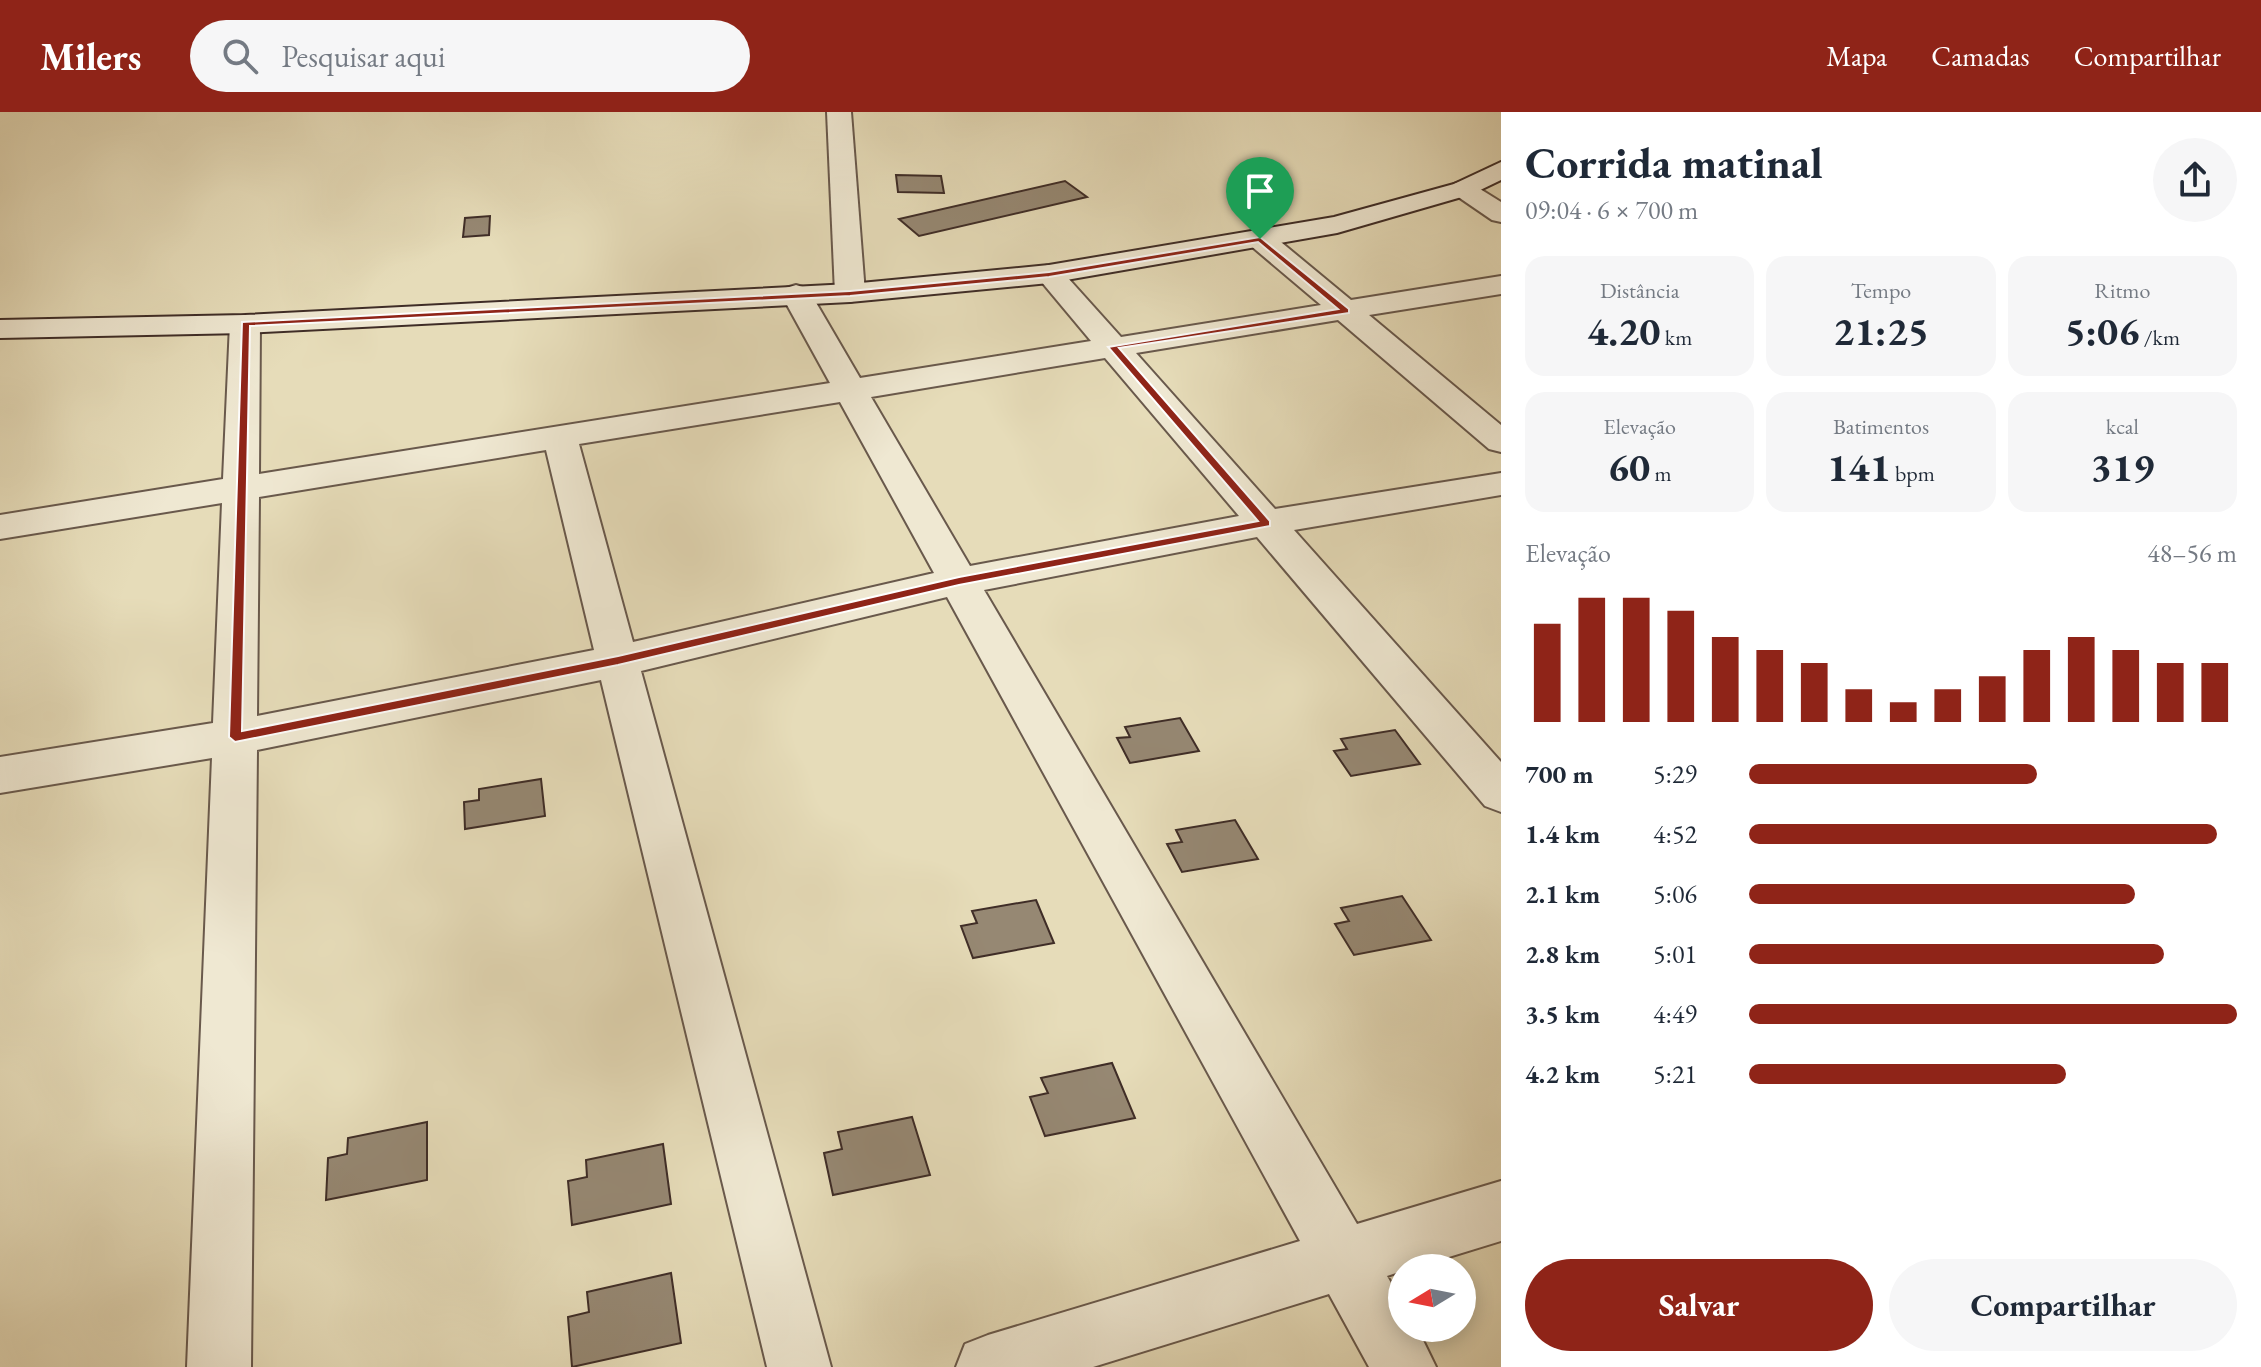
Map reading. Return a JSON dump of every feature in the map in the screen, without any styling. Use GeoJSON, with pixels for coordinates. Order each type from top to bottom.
{"type":"FeatureCollection","features":[{"type":"Feature","properties":{"kind":"street"},"geometry":{"type":"LineString","coordinates":[[839,112],[850,293]]}},
{"type":"Feature","properties":{"kind":"street"},"geometry":{"type":"LineString","coordinates":[[0,329],[245,324],[850,293],[1049,274],[1337,225],[1463,189],[1501,170]]}},
{"type":"Feature","properties":{"kind":"street"},"geometry":{"type":"LineString","coordinates":[[1463,189],[1501,214]]}},
{"type":"Feature","properties":{"kind":"street"},"geometry":{"type":"LineString","coordinates":[[1260,239],[1501,442]]}},
{"type":"Feature","properties":{"kind":"street"},"geometry":{"type":"LineString","coordinates":[[1049,274],[1501,793]]}},
{"type":"Feature","properties":{"kind":"street"},"geometry":{"type":"LineString","coordinates":[[0,527],[1501,285]]}},
{"type":"Feature","properties":{"kind":"street"},"geometry":{"type":"LineString","coordinates":[[796,294],[1404,1367]]}},
{"type":"Feature","properties":{"kind":"street"},"geometry":{"type":"LineString","coordinates":[[219,1367],[245,324]]}},
{"type":"Feature","properties":{"kind":"street"},"geometry":{"type":"LineString","coordinates":[[560,437],[799,1367]]}},
{"type":"Feature","properties":{"kind":"street"},"geometry":{"type":"LineString","coordinates":[[0,775],[235,737],[618,661],[959,581],[1266,523],[1501,484]]}},
{"type":"Feature","properties":{"kind":"street"},"geometry":{"type":"LineString","coordinates":[[988,1367],[1501,1211]]}},
{"type":"Feature","properties":{"kind":"building"},"geometry":{"type":"Polygon","coordinates":[[[896,175],[941,176],[944,193],[898,192],[896,175]]]}},
{"type":"Feature","properties":{"kind":"building"},"geometry":{"type":"Polygon","coordinates":[[[1065,181],[1087,197],[919,236],[899,219],[1065,181]]]}},
{"type":"Feature","properties":{"kind":"building"},"geometry":{"type":"Polygon","coordinates":[[[490,216],[489,235],[463,237],[465,218],[490,216]]]}},
{"type":"Feature","properties":{"kind":"building"},"geometry":{"type":"Polygon","coordinates":[[[1180,718],[1199,751],[1130,763],[1117,738],[1130,737],[1125,727],[1180,718]]]}},
{"type":"Feature","properties":{"kind":"building"},"geometry":{"type":"Polygon","coordinates":[[[1395,730],[1420,764],[1351,776],[1334,751],[1347,749],[1341,739],[1395,730]]]}},
{"type":"Feature","properties":{"kind":"building"},"geometry":{"type":"Polygon","coordinates":[[[541,779],[545,816],[465,829],[464,802],[479,800],[479,789],[541,779]]]}},
{"type":"Feature","properties":{"kind":"building"},"geometry":{"type":"Polygon","coordinates":[[[1235,820],[1258,859],[1182,872],[1167,844],[1182,842],[1176,830],[1235,820]]]}},
{"type":"Feature","properties":{"kind":"building"},"geometry":{"type":"Polygon","coordinates":[[[1402,896],[1431,940],[1354,955],[1335,924],[1349,921],[1341,908],[1402,896]]]}},
{"type":"Feature","properties":{"kind":"building"},"geometry":{"type":"Polygon","coordinates":[[[1036,900],[1054,943],[973,958],[961,926],[977,923],[972,911],[1036,900]]]}},
{"type":"Feature","properties":{"kind":"building"},"geometry":{"type":"Polygon","coordinates":[[[1112,1063],[1135,1118],[1045,1136],[1030,1097],[1048,1093],[1041,1078],[1112,1063]]]}},
{"type":"Feature","properties":{"kind":"building"},"geometry":{"type":"Polygon","coordinates":[[[912,1117],[930,1175],[833,1195],[824,1153],[842,1149],[838,1132],[912,1117]]]}},
{"type":"Feature","properties":{"kind":"building"},"geometry":{"type":"Polygon","coordinates":[[[427,1122],[427,1180],[326,1200],[328,1158],[347,1154],[348,1138],[427,1122]]]}},
{"type":"Feature","properties":{"kind":"building"},"geometry":{"type":"Polygon","coordinates":[[[663,1144],[671,1204],[572,1225],[568,1181],[587,1177],[586,1160],[663,1144]]]}},
{"type":"Feature","properties":{"kind":"building"},"geometry":{"type":"Polygon","coordinates":[[[671,1273],[681,1343],[572,1367],[568,1317],[589,1312],[587,1292],[671,1273]]]}},
{"type":"Feature","properties":{"kind":"route"},"geometry":{"type":"LineString","coordinates":[[1260,239],[1345,311],[1113,347],[1266,523],[959,581],[618,661],[235,737],[245,324],[850,293],[1049,274],[1260,239]]}}]}
